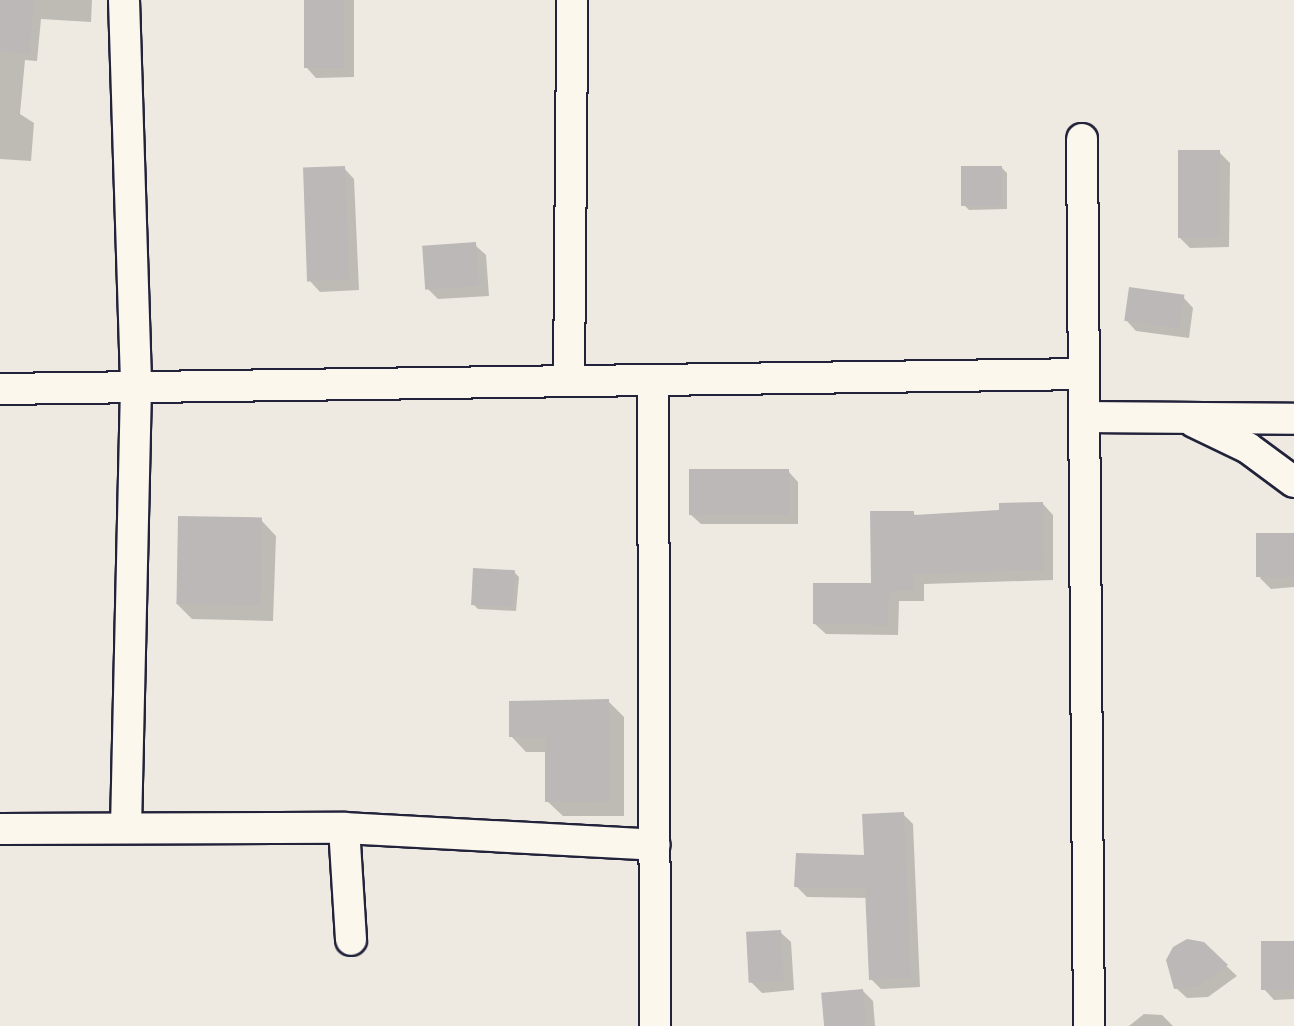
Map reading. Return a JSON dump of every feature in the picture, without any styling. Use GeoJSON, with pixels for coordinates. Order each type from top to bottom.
{"type":"FeatureCollection","features":[{"type":"Feature","properties":{"kind":"street"},"geometry":{"type":"LineString","coordinates":[[124,0],[136,387],[126,828]]}},
{"type":"Feature","properties":{"kind":"street"},"geometry":{"type":"LineString","coordinates":[[569,381],[572,0]]}},
{"type":"Feature","properties":{"kind":"street"},"geometry":{"type":"LineString","coordinates":[[1082,139],[1089,1026]]}},
{"type":"Feature","properties":{"kind":"street"},"geometry":{"type":"LineString","coordinates":[[0,389],[1084,374]]}},
{"type":"Feature","properties":{"kind":"street"},"geometry":{"type":"LineString","coordinates":[[653,380],[655,1026]]}},
{"type":"Feature","properties":{"kind":"street"},"geometry":{"type":"LineString","coordinates":[[1084,417],[1294,419]]}},
{"type":"Feature","properties":{"kind":"street"},"geometry":{"type":"LineString","coordinates":[[1185,418],[1248,448],[1294,482]]}},
{"type":"Feature","properties":{"kind":"street"},"geometry":{"type":"LineString","coordinates":[[0,829],[344,828],[655,845]]}},
{"type":"Feature","properties":{"kind":"street"},"geometry":{"type":"LineString","coordinates":[[344,828],[351,940]]}},
{"type":"Feature","properties":{"kind":"building"},"geometry":{"type":"Polygon","coordinates":[[[0,0],[34,0],[29,54],[0,51],[0,0]]]}},
{"type":"Feature","properties":{"kind":"building"},"geometry":{"type":"Polygon","coordinates":[[[304,0],[344,0],[344,68],[304,68],[304,0]]]}},
{"type":"Feature","properties":{"kind":"building"},"geometry":{"type":"Polygon","coordinates":[[[1178,150],[1220,150],[1220,238],[1178,238],[1178,150]]]}},
{"type":"Feature","properties":{"kind":"building"},"geometry":{"type":"Polygon","coordinates":[[[345,166],[349,280],[307,281],[303,167],[345,166]]]}},
{"type":"Feature","properties":{"kind":"building"},"geometry":{"type":"Polygon","coordinates":[[[961,166],[1002,166],[1002,206],[961,206],[961,166]]]}},
{"type":"Feature","properties":{"kind":"building"},"geometry":{"type":"Polygon","coordinates":[[[476,242],[479,286],[425,290],[422,246],[476,242]]]}},
{"type":"Feature","properties":{"kind":"building"},"geometry":{"type":"Polygon","coordinates":[[[1129,287],[1184,295],[1180,328],[1124,321],[1129,287]]]}},
{"type":"Feature","properties":{"kind":"building"},"geometry":{"type":"Polygon","coordinates":[[[689,469],[789,469],[789,515],[689,515],[689,469]]]}},
{"type":"Feature","properties":{"kind":"building"},"geometry":{"type":"Polygon","coordinates":[[[1043,502],[1044,570],[914,574],[914,591],[889,591],[888,625],[813,624],[813,583],[871,583],[870,511],[914,511],[914,515],[999,510],[999,503],[1043,502]]]}},
{"type":"Feature","properties":{"kind":"building"},"geometry":{"type":"Polygon","coordinates":[[[178,516],[262,517],[260,605],[176,604],[178,516]]]}},
{"type":"Feature","properties":{"kind":"building"},"geometry":{"type":"Polygon","coordinates":[[[1256,533],[1294,533],[1294,577],[1256,577],[1256,533]]]}},
{"type":"Feature","properties":{"kind":"building"},"geometry":{"type":"Polygon","coordinates":[[[473,568],[515,570],[513,607],[471,605],[473,568]]]}},
{"type":"Feature","properties":{"kind":"building"},"geometry":{"type":"Polygon","coordinates":[[[609,699],[610,801],[545,802],[545,737],[509,737],[509,701],[609,699]]]}},
{"type":"Feature","properties":{"kind":"building"},"geometry":{"type":"Polygon","coordinates":[[[904,812],[911,978],[869,980],[865,889],[794,887],[796,853],[864,855],[862,814],[904,812]]]}},
{"type":"Feature","properties":{"kind":"building"},"geometry":{"type":"Polygon","coordinates":[[[781,930],[784,981],[749,983],[746,932],[781,930]]]}},
{"type":"Feature","properties":{"kind":"building"},"geometry":{"type":"Polygon","coordinates":[[[1187,939],[1204,942],[1228,965],[1197,987],[1174,989],[1166,960],[1173,947],[1187,939]]]}},
{"type":"Feature","properties":{"kind":"building"},"geometry":{"type":"Polygon","coordinates":[[[1261,941],[1294,941],[1294,990],[1261,990],[1261,941]]]}},
{"type":"Feature","properties":{"kind":"building"},"geometry":{"type":"Polygon","coordinates":[[[863,989],[866,1026],[824,1026],[821,993],[863,989]]]}}]}
